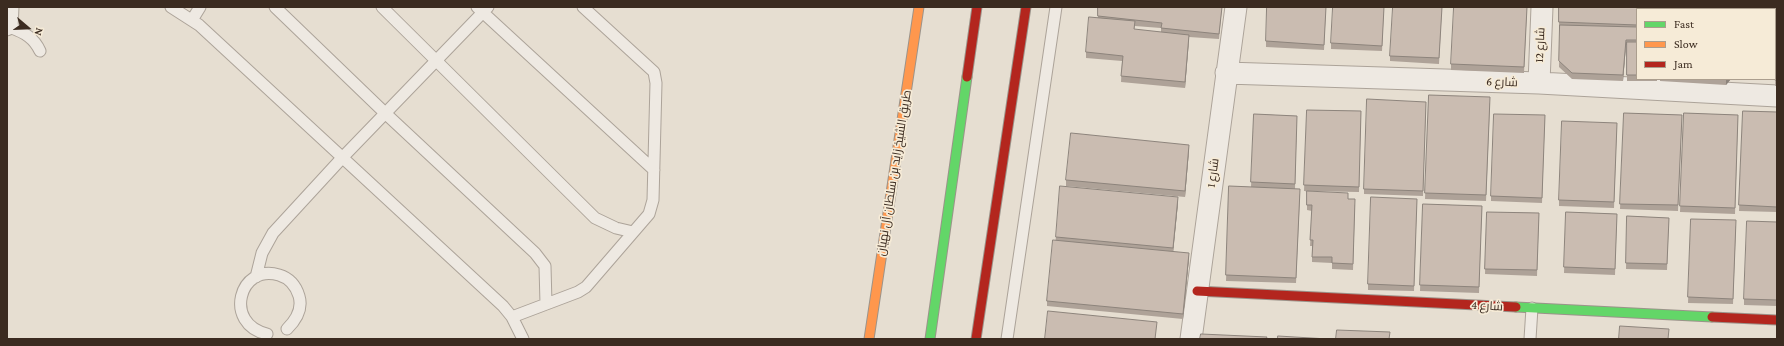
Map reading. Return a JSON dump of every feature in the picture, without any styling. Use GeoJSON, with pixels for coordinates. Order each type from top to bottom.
{"type":"FeatureCollection","features":[{"type":"Feature","properties":{"kind":"main road"},"geometry":{"type":"LineString","coordinates":[[908,80],[911,7]]}},
{"type":"Feature","properties":{"kind":"main road","name":"طريق الشيخ زايد بن سلطان آل نهيان"},"geometry":{"type":"LineString","coordinates":[[869,339],[919,7]]}},
{"type":"Feature","properties":{"kind":"main road"},"geometry":{"type":"LineString","coordinates":[[930,339],[977,7]]}},
{"type":"Feature","properties":{"kind":"main road"},"geometry":{"type":"LineString","coordinates":[[976,339],[1026,7]]}},
{"type":"Feature","properties":{"kind":"main road","name":"شارع 4"},"geometry":{"type":"LineString","coordinates":[[1197,291],[1777,320]]}},
{"type":"Feature","properties":{"kind":"street","name":"شارع 1"},"geometry":{"type":"LineString","coordinates":[[1191,339],[1236,7]]}},
{"type":"Feature","properties":{"kind":"street","name":"شارع 12"},"geometry":{"type":"LineString","coordinates":[[1539,84],[1542,7]]}},
{"type":"Feature","properties":{"kind":"street","name":"شارع 6"},"geometry":{"type":"LineString","coordinates":[[1226,73],[1766,90]]}},
{"type":"Feature","properties":{"kind":"lane"},"geometry":{"type":"LineString","coordinates":[[13,7],[10,29],[23,32],[35,42],[40,51]]}},
{"type":"Feature","properties":{"kind":"lane"},"geometry":{"type":"LineString","coordinates":[[171,7],[192,20],[512,317],[523,339]]}},
{"type":"Feature","properties":{"kind":"lane"},"geometry":{"type":"LineString","coordinates":[[192,20],[200,7]]}},
{"type":"Feature","properties":{"kind":"lane"},"geometry":{"type":"LineString","coordinates":[[275,7],[385,113],[535,252],[545,266],[546,304]]}},
{"type":"Feature","properties":{"kind":"lane"},"geometry":{"type":"LineString","coordinates":[[382,7],[595,218],[616,228],[633,232]]}},
{"type":"Feature","properties":{"kind":"lane"},"geometry":{"type":"LineString","coordinates":[[512,317],[578,292],[586,287],[649,214],[653,200],[656,83],[654,72],[583,7]]}},
{"type":"Feature","properties":{"kind":"lane"},"geometry":{"type":"LineString","coordinates":[[1007,339],[1056,7]]}},
{"type":"Feature","properties":{"kind":"lane"},"geometry":{"type":"LineString","coordinates":[[256,277],[262,253],[273,233],[342,158],[437,60],[482,9],[654,170]]}},
{"type":"Feature","properties":{"kind":"lane"},"geometry":{"type":"LineString","coordinates":[[267,334],[260,332],[244,320],[240,306],[240,299],[246,286],[256,277],[270,273],[276,274],[283,276],[294,285],[300,298],[300,305],[296,318],[287,328]]}},
{"type":"Feature","properties":{"kind":"lane"},"geometry":{"type":"LineString","coordinates":[[1530,339],[1532,308]]}},
{"type":"Feature","properties":{"kind":"building"},"geometry":{"type":"Polygon","coordinates":[[[1098,7],[1222,7],[1219,34],[1161,28],[1162,23],[1098,16],[1098,7]]]}},
{"type":"Feature","properties":{"kind":"building"},"geometry":{"type":"Polygon","coordinates":[[[1267,7],[1326,7],[1324,45],[1266,41],[1267,7]]]}},
{"type":"Feature","properties":{"kind":"building"},"geometry":{"type":"Polygon","coordinates":[[[1333,7],[1384,7],[1382,46],[1331,43],[1333,7]]]}},
{"type":"Feature","properties":{"kind":"building"},"geometry":{"type":"Polygon","coordinates":[[[1393,7],[1442,7],[1439,58],[1390,56],[1393,7]]]}},
{"type":"Feature","properties":{"kind":"building"},"geometry":{"type":"Polygon","coordinates":[[[1454,7],[1527,7],[1524,67],[1451,64],[1454,7]]]}},
{"type":"Feature","properties":{"kind":"building"},"geometry":{"type":"Polygon","coordinates":[[[1559,7],[1639,7],[1636,8],[1636,25],[1559,22],[1559,7]]]}},
{"type":"Feature","properties":{"kind":"building"},"geometry":{"type":"Polygon","coordinates":[[[1650,7],[1744,7],[1744,8],[1650,7]]]}},
{"type":"Feature","properties":{"kind":"building"},"geometry":{"type":"Polygon","coordinates":[[[1089,17],[1135,21],[1134,29],[1189,35],[1185,82],[1121,76],[1123,56],[1086,52],[1089,17]]]}},
{"type":"Feature","properties":{"kind":"building"},"geometry":{"type":"Polygon","coordinates":[[[1776,19],[1777,19],[1777,81],[1775,80],[1776,19]]]}},
{"type":"Feature","properties":{"kind":"building"},"geometry":{"type":"Polygon","coordinates":[[[1560,25],[1636,27],[1636,40],[1626,40],[1623,75],[1572,73],[1559,61],[1560,25]]]}},
{"type":"Feature","properties":{"kind":"building"},"geometry":{"type":"Polygon","coordinates":[[[1627,42],[1636,42],[1636,75],[1627,75],[1627,42]]]}},
{"type":"Feature","properties":{"kind":"building"},"geometry":{"type":"Polygon","coordinates":[[[1429,95],[1490,97],[1486,195],[1425,193],[1429,95]]]}},
{"type":"Feature","properties":{"kind":"building"},"geometry":{"type":"Polygon","coordinates":[[[1367,99],[1426,102],[1423,191],[1364,189],[1367,99]]]}},
{"type":"Feature","properties":{"kind":"building"},"geometry":{"type":"Polygon","coordinates":[[[1307,110],[1361,111],[1359,187],[1304,185],[1307,110]]]}},
{"type":"Feature","properties":{"kind":"building"},"geometry":{"type":"Polygon","coordinates":[[[1743,111],[1777,112],[1777,207],[1739,205],[1743,111]]]}},
{"type":"Feature","properties":{"kind":"building"},"geometry":{"type":"Polygon","coordinates":[[[1624,113],[1682,115],[1678,205],[1620,204],[1624,113]]]}},
{"type":"Feature","properties":{"kind":"building"},"geometry":{"type":"Polygon","coordinates":[[[1684,113],[1738,115],[1735,208],[1680,206],[1684,113]]]}},
{"type":"Feature","properties":{"kind":"building"},"geometry":{"type":"Polygon","coordinates":[[[1254,114],[1297,116],[1295,184],[1251,182],[1254,114]]]}},
{"type":"Feature","properties":{"kind":"building"},"geometry":{"type":"Polygon","coordinates":[[[1494,114],[1545,115],[1542,198],[1491,196],[1494,114]]]}},
{"type":"Feature","properties":{"kind":"building"},"geometry":{"type":"Polygon","coordinates":[[[1562,121],[1617,123],[1614,202],[1559,200],[1562,121]]]}},
{"type":"Feature","properties":{"kind":"building"},"geometry":{"type":"Polygon","coordinates":[[[1071,133],[1189,145],[1185,191],[1066,180],[1071,133]]]}},
{"type":"Feature","properties":{"kind":"building"},"geometry":{"type":"Polygon","coordinates":[[[1060,186],[1178,197],[1173,248],[1056,237],[1060,186]]]}},
{"type":"Feature","properties":{"kind":"building"},"geometry":{"type":"Polygon","coordinates":[[[1229,186],[1300,189],[1296,278],[1226,275],[1229,186]]]}},
{"type":"Feature","properties":{"kind":"building"},"geometry":{"type":"Polygon","coordinates":[[[1307,191],[1348,193],[1348,199],[1355,199],[1353,264],[1332,263],[1332,257],[1312,257],[1313,240],[1310,240],[1312,205],[1307,205],[1307,191]]]}},
{"type":"Feature","properties":{"kind":"building"},"geometry":{"type":"Polygon","coordinates":[[[1371,197],[1417,199],[1414,286],[1368,284],[1371,197]]]}},
{"type":"Feature","properties":{"kind":"building"},"geometry":{"type":"Polygon","coordinates":[[[1423,204],[1482,206],[1479,287],[1420,285],[1423,204]]]}},
{"type":"Feature","properties":{"kind":"building"},"geometry":{"type":"Polygon","coordinates":[[[1487,212],[1539,213],[1537,270],[1485,269],[1487,212]]]}},
{"type":"Feature","properties":{"kind":"building"},"geometry":{"type":"Polygon","coordinates":[[[1566,212],[1617,214],[1615,269],[1564,267],[1566,212]]]}},
{"type":"Feature","properties":{"kind":"building"},"geometry":{"type":"Polygon","coordinates":[[[1627,216],[1669,218],[1667,264],[1626,263],[1627,216]]]}},
{"type":"Feature","properties":{"kind":"building"},"geometry":{"type":"Polygon","coordinates":[[[1691,219],[1736,220],[1733,299],[1688,297],[1691,219]]]}},
{"type":"Feature","properties":{"kind":"building"},"geometry":{"type":"Polygon","coordinates":[[[1747,221],[1777,222],[1777,300],[1744,299],[1747,221]]]}},
{"type":"Feature","properties":{"kind":"building"},"geometry":{"type":"Polygon","coordinates":[[[1053,240],[1189,253],[1183,314],[1047,301],[1053,240]]]}},
{"type":"Feature","properties":{"kind":"building"},"geometry":{"type":"Polygon","coordinates":[[[1048,311],[1157,322],[1155,339],[1045,339],[1048,311]]]}},
{"type":"Feature","properties":{"kind":"building"},"geometry":{"type":"Polygon","coordinates":[[[1620,326],[1669,329],[1668,339],[1619,339],[1620,326]]]}},
{"type":"Feature","properties":{"kind":"building"},"geometry":{"type":"Polygon","coordinates":[[[1337,330],[1390,332],[1389,339],[1336,339],[1337,330]]]}},
{"type":"Feature","properties":{"kind":"building"},"geometry":{"type":"Polygon","coordinates":[[[1201,334],[1267,337],[1266,339],[1200,339],[1201,334]]]}},
{"type":"Feature","properties":{"kind":"building"},"geometry":{"type":"Polygon","coordinates":[[[1278,336],[1328,339],[1278,339],[1278,336]]]}},
{"type":"Feature","properties":{"kind":"traffic: fast"},"geometry":{"type":"LineString","coordinates":[[930,339],[967,77]]}},
{"type":"Feature","properties":{"kind":"traffic: fast"},"geometry":{"type":"LineString","coordinates":[[1516,307],[1712,317]]}},
{"type":"Feature","properties":{"kind":"traffic: slow"},"geometry":{"type":"LineString","coordinates":[[869,339],[919,7]]}},
{"type":"Feature","properties":{"kind":"traffic: jam"},"geometry":{"type":"LineString","coordinates":[[967,77],[977,7]]}},
{"type":"Feature","properties":{"kind":"traffic: jam"},"geometry":{"type":"LineString","coordinates":[[976,339],[1026,7]]}},
{"type":"Feature","properties":{"kind":"traffic: jam"},"geometry":{"type":"LineString","coordinates":[[1197,291],[1516,307]]}},
{"type":"Feature","properties":{"kind":"traffic: jam"},"geometry":{"type":"LineString","coordinates":[[1712,317],[1777,320]]}}]}
